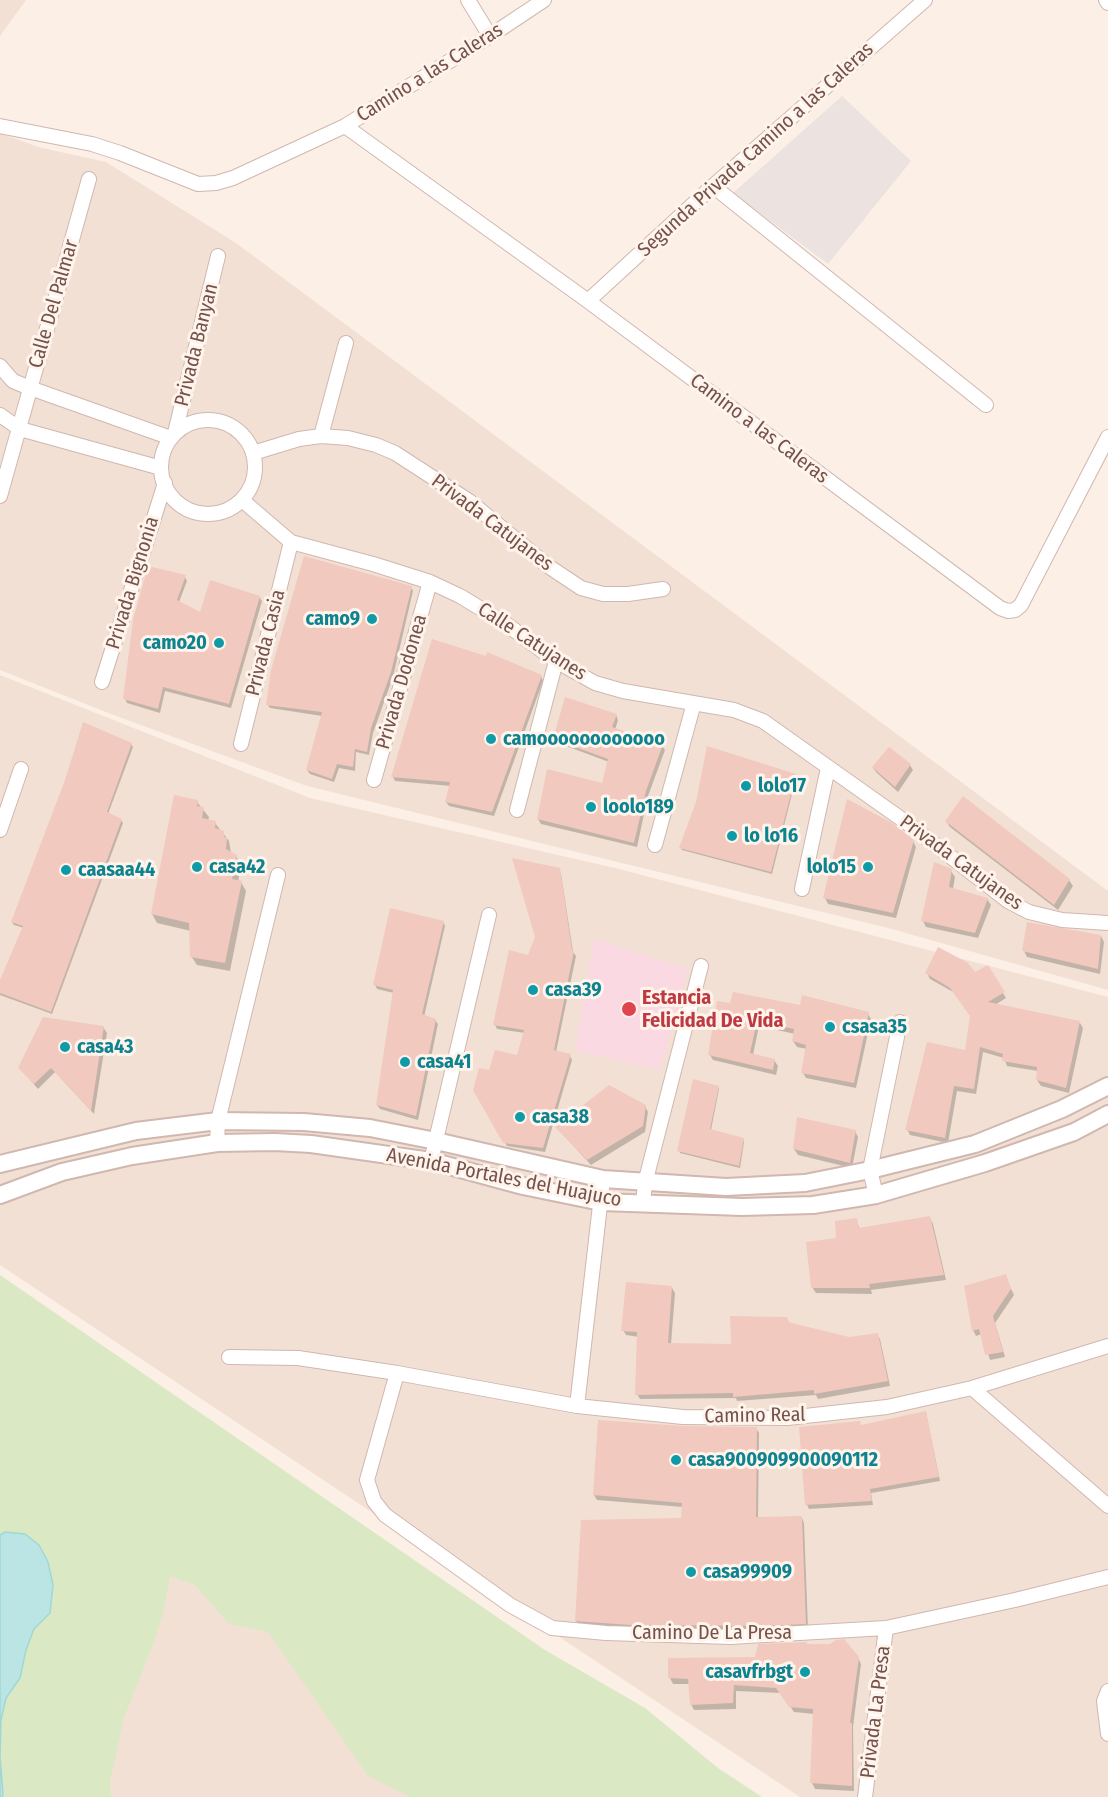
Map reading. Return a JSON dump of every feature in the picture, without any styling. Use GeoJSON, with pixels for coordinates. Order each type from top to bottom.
{"type":"FeatureCollection","features":[{"type":"Feature","properties":{"kind":"street"},"geometry":{"type":"LineString","coordinates":[[468,0],[490,36]]}},
{"type":"Feature","properties":{"kind":"street","name":"Camino a las Caleras"},"geometry":{"type":"LineString","coordinates":[[0,126],[92,144],[198,184],[216,183],[233,178],[345,126],[544,0]]}},
{"type":"Feature","properties":{"kind":"street","name":"Segunda Privada Camino a las Caleras"},"geometry":{"type":"LineString","coordinates":[[588,301],[713,186],[925,0]]}},
{"type":"Feature","properties":{"kind":"street","name":"Camino a las Caleras"},"geometry":{"type":"LineString","coordinates":[[345,126],[588,301],[1000,608],[1008,611],[1022,605],[1108,436]]}},
{"type":"Feature","properties":{"kind":"street","name":"Calle Del Palmar"},"geometry":{"type":"LineString","coordinates":[[0,496],[89,179]]}},
{"type":"Feature","properties":{"kind":"street"},"geometry":{"type":"LineString","coordinates":[[713,186],[986,405]]}},
{"type":"Feature","properties":{"kind":"street","name":"Privada Banyan"},"geometry":{"type":"LineString","coordinates":[[173,436],[218,256]]}},
{"type":"Feature","properties":{"kind":"street"},"geometry":{"type":"LineString","coordinates":[[321,436],[346,343]]}},
{"type":"Feature","properties":{"kind":"street"},"geometry":{"type":"LineString","coordinates":[[0,366],[13,381],[30,388],[173,436]]}},
{"type":"Feature","properties":{"kind":"street"},"geometry":{"type":"LineString","coordinates":[[0,415],[20,429],[161,468]]}},
{"type":"Feature","properties":{"kind":"street"},"geometry":{"type":"LineString","coordinates":[[204,420],[220,421],[234,428],[246,438],[253,453],[254,478],[249,490],[242,500],[230,509],[214,514],[199,513],[184,507],[172,497],[161,468],[164,452],[173,436],[188,424],[204,420]]}},
{"type":"Feature","properties":{"kind":"street","name":"Privada Catujanes"},"geometry":{"type":"LineString","coordinates":[[253,453],[299,439],[321,436],[348,438],[376,445],[394,453],[469,501],[548,566],[581,588],[603,594],[628,594],[663,589]]}},
{"type":"Feature","properties":{"kind":"street","name":"Privada Bignonia"},"geometry":{"type":"LineString","coordinates":[[102,682],[165,483]]}},
{"type":"Feature","properties":{"kind":"street","name":"Calle Catujanes"},"geometry":{"type":"LineString","coordinates":[[242,500],[291,542],[430,582],[460,596],[506,624],[556,661],[595,683],[623,691],[734,710],[763,722],[828,768]]}},
{"type":"Feature","properties":{"kind":"street","name":"Privada Casia"},"geometry":{"type":"LineString","coordinates":[[241,744],[291,542]]}},
{"type":"Feature","properties":{"kind":"street","name":"Privada Dodonea"},"geometry":{"type":"LineString","coordinates":[[374,780],[430,582]]}},
{"type":"Feature","properties":{"kind":"street"},"geometry":{"type":"LineString","coordinates":[[517,810],[556,661]]}},
{"type":"Feature","properties":{"kind":"street"},"geometry":{"type":"LineString","coordinates":[[655,845],[694,703]]}},
{"type":"Feature","properties":{"kind":"street"},"geometry":{"type":"LineString","coordinates":[[802,889],[828,768]]}},
{"type":"Feature","properties":{"kind":"street","name":"Privada Catujanes"},"geometry":{"type":"LineString","coordinates":[[828,768],[908,824],[1008,901],[1029,912],[1051,917],[1108,923]]}},
{"type":"Feature","properties":{"kind":"street"},"geometry":{"type":"LineString","coordinates":[[0,830],[21,769]]}},
{"type":"Feature","properties":{"kind":"street"},"geometry":{"type":"LineString","coordinates":[[217,1143],[218,1121],[278,875]]}},
{"type":"Feature","properties":{"kind":"street"},"geometry":{"type":"LineString","coordinates":[[431,1161],[489,915]]}},
{"type":"Feature","properties":{"kind":"street"},"geometry":{"type":"LineString","coordinates":[[643,1203],[645,1183],[701,966]]}},
{"type":"Feature","properties":{"kind":"street"},"geometry":{"type":"LineString","coordinates":[[876,1195],[870,1170],[900,1022]]}},
{"type":"Feature","properties":{"kind":"street","name":"Avenida Portales del Huajuco"},"geometry":{"type":"LineString","coordinates":[[0,1164],[136,1131],[218,1121],[304,1122],[369,1128],[603,1179],[737,1187],[805,1183],[870,1170],[975,1144],[1062,1109],[1108,1086]]}},
{"type":"Feature","properties":{"kind":"street","name":"Avenida Portales del Huajuco"},"geometry":{"type":"LineString","coordinates":[[0,1195],[62,1172],[132,1156],[217,1143],[311,1143],[431,1161],[523,1186],[601,1202],[742,1207],[813,1205],[876,1195],[985,1163],[1074,1132],[1108,1114]]}},
{"type":"Feature","properties":{"kind":"street"},"geometry":{"type":"LineString","coordinates":[[577,1406],[603,1179]]}},
{"type":"Feature","properties":{"kind":"street","name":"Camino Real"},"geometry":{"type":"LineString","coordinates":[[229,1357],[298,1358],[397,1373],[577,1406],[683,1417],[787,1418],[887,1407],[972,1388],[1108,1346]]}},
{"type":"Feature","properties":{"kind":"street","name":"Camino De La Presa"},"geometry":{"type":"LineString","coordinates":[[397,1373],[367,1480],[374,1501],[385,1515],[510,1605],[552,1628],[606,1633],[730,1637],[886,1628],[1108,1577]]}},
{"type":"Feature","properties":{"kind":"street"},"geometry":{"type":"LineString","coordinates":[[972,1388],[1108,1506]]}},
{"type":"Feature","properties":{"kind":"street","name":"Privada La Presa"},"geometry":{"type":"LineString","coordinates":[[865,1797],[886,1628]]}},
{"type":"Feature","properties":{"kind":"street"},"geometry":{"type":"LineString","coordinates":[[1108,1691],[1104,1701],[1108,1734]]}},
{"type":"Feature","properties":{"kind":"shaded area"},"geometry":{"type":"Polygon","coordinates":[[[0,0],[26,0],[0,36],[0,0]]]}},
{"type":"Feature","properties":{"kind":"shaded area"},"geometry":{"type":"Polygon","coordinates":[[[842,96],[911,161],[828,264],[733,193],[842,96]]]}},
{"type":"Feature","properties":{"kind":"shaded area"},"geometry":{"type":"Polygon","coordinates":[[[0,133],[38,147],[106,162],[236,243],[1108,891],[1108,990],[888,928],[307,786],[111,714],[0,670],[0,133]]]}},
{"type":"Feature","properties":{"kind":"shaded area"},"geometry":{"type":"Polygon","coordinates":[[[0,675],[310,798],[619,869],[1108,997],[1108,1797],[800,1797],[0,1265],[0,675]]]}},
{"type":"Feature","properties":{"kind":"shaded area","name":"Estancia Felicidad De Vida"},"geometry":{"type":"Polygon","coordinates":[[[594,939],[688,969],[660,1070],[575,1050],[594,939]]]}},
{"type":"Feature","properties":{"kind":"shaded area"},"geometry":{"type":"Polygon","coordinates":[[[0,1351],[753,1797],[0,1797],[0,1351]]]}},
{"type":"Feature","properties":{"kind":"green space"},"geometry":{"type":"Polygon","coordinates":[[[0,1275],[545,1650],[645,1708],[718,1768],[762,1797],[411,1797],[368,1776],[268,1632],[229,1624],[195,1585],[170,1576],[163,1614],[154,1642],[124,1718],[110,1782],[111,1797],[0,1797],[0,1275]]]}},
{"type":"Feature","properties":{"kind":"water"},"geometry":{"type":"Polygon","coordinates":[[[5,1532],[25,1534],[39,1545],[48,1562],[53,1585],[50,1613],[34,1629],[26,1650],[20,1678],[6,1698],[1,1720],[0,1756],[0,1535],[5,1532]]]}},
{"type":"Feature","properties":{"kind":"water"},"geometry":{"type":"Polygon","coordinates":[[[0,1756],[3,1794],[2,1797],[0,1797],[0,1756]]]}},
{"type":"Feature","properties":{"kind":"building"},"geometry":{"type":"Polygon","coordinates":[[[304,556],[412,586],[391,672],[371,728],[367,752],[355,749],[353,767],[337,764],[332,779],[306,770],[322,712],[266,705],[271,670],[304,556]]]}},
{"type":"Feature","properties":{"kind":"building"},"geometry":{"type":"Polygon","coordinates":[[[148,566],[186,575],[177,600],[200,612],[210,580],[260,596],[229,704],[163,687],[158,709],[123,699],[133,620],[148,566]]]}},
{"type":"Feature","properties":{"kind":"building"},"geometry":{"type":"Polygon","coordinates":[[[432,639],[486,656],[487,652],[542,675],[492,812],[445,802],[450,782],[391,777],[432,639]]]}},
{"type":"Feature","properties":{"kind":"building"},"geometry":{"type":"Polygon","coordinates":[[[565,697],[617,714],[612,727],[663,744],[646,791],[634,843],[537,819],[547,769],[602,783],[608,759],[553,739],[565,697]]]}},
{"type":"Feature","properties":{"kind":"building"},"geometry":{"type":"Polygon","coordinates":[[[83,722],[132,743],[107,812],[122,819],[51,1012],[0,993],[0,980],[23,926],[11,922],[65,780],[83,722]]]}},
{"type":"Feature","properties":{"kind":"building"},"geometry":{"type":"Polygon","coordinates":[[[707,746],[796,774],[771,872],[679,848],[696,802],[707,746]]]}},
{"type":"Feature","properties":{"kind":"building"},"geometry":{"type":"Polygon","coordinates":[[[889,747],[911,764],[895,787],[872,767],[889,747]]]}},
{"type":"Feature","properties":{"kind":"building","name":"casa42"},"geometry":{"type":"Polygon","coordinates":[[[174,795],[198,800],[197,806],[204,807],[202,818],[216,821],[215,828],[224,831],[224,837],[227,838],[226,849],[237,855],[232,879],[242,881],[225,963],[190,957],[189,923],[151,914],[174,795]]]}},
{"type":"Feature","properties":{"kind":"building"},"geometry":{"type":"Polygon","coordinates":[[[963,796],[1070,879],[1054,905],[945,821],[963,796]]]}},
{"type":"Feature","properties":{"kind":"building","name":"lolo15"},"geometry":{"type":"Polygon","coordinates":[[[847,799],[892,823],[914,840],[893,913],[823,898],[847,799]]]}},
{"type":"Feature","properties":{"kind":"building"},"geometry":{"type":"Polygon","coordinates":[[[512,858],[560,868],[572,950],[574,951],[554,1050],[571,1054],[543,1148],[503,1143],[473,1090],[479,1068],[489,1070],[495,1050],[517,1055],[524,1030],[493,1025],[509,950],[528,955],[535,937],[512,858]]]}},
{"type":"Feature","properties":{"kind":"building"},"geometry":{"type":"Polygon","coordinates":[[[934,862],[952,869],[949,887],[988,898],[975,933],[921,921],[934,862]]]}},
{"type":"Feature","properties":{"kind":"building"},"geometry":{"type":"Polygon","coordinates":[[[390,908],[444,921],[422,1014],[436,1019],[416,1116],[376,1105],[393,990],[373,985],[390,908]]]}},
{"type":"Feature","properties":{"kind":"building"},"geometry":{"type":"Polygon","coordinates":[[[1027,922],[1101,935],[1098,969],[1022,951],[1027,922]]]}},
{"type":"Feature","properties":{"kind":"building"},"geometry":{"type":"Polygon","coordinates":[[[938,947],[968,963],[975,972],[988,965],[1005,992],[988,1002],[1080,1021],[1066,1088],[1036,1080],[1037,1067],[1002,1061],[1003,1054],[980,1047],[974,1089],[954,1086],[945,1138],[905,1130],[927,1042],[965,1050],[970,1016],[950,988],[925,973],[938,947]]]}},
{"type":"Feature","properties":{"kind":"building"},"geometry":{"type":"Polygon","coordinates":[[[733,992],[800,1005],[802,995],[869,1012],[854,1083],[801,1073],[806,1045],[792,1041],[794,1029],[757,1021],[750,1053],[775,1059],[773,1070],[708,1055],[717,1001],[730,1003],[733,992]]]}},
{"type":"Feature","properties":{"kind":"building","name":"casa43"},"geometry":{"type":"Polygon","coordinates":[[[43,1017],[104,1026],[91,1111],[51,1068],[34,1084],[18,1068],[43,1017]]]}},
{"type":"Feature","properties":{"kind":"building"},"geometry":{"type":"Polygon","coordinates":[[[693,1079],[719,1086],[710,1129],[744,1138],[739,1166],[677,1151],[693,1079]]]}},
{"type":"Feature","properties":{"kind":"building"},"geometry":{"type":"Polygon","coordinates":[[[609,1085],[646,1105],[643,1126],[587,1160],[555,1127],[609,1085]]]}},
{"type":"Feature","properties":{"kind":"building"},"geometry":{"type":"Polygon","coordinates":[[[797,1117],[856,1130],[850,1163],[793,1149],[797,1117]]]}},
{"type":"Feature","properties":{"kind":"building"},"geometry":{"type":"Polygon","coordinates":[[[930,1216],[944,1275],[869,1284],[870,1288],[811,1288],[806,1242],[836,1238],[835,1221],[857,1218],[859,1228],[930,1216]]]}},
{"type":"Feature","properties":{"kind":"building"},"geometry":{"type":"Polygon","coordinates":[[[1006,1274],[1011,1289],[993,1316],[1003,1352],[985,1355],[979,1329],[972,1331],[964,1286],[1006,1274]]]}},
{"type":"Feature","properties":{"kind":"building"},"geometry":{"type":"Polygon","coordinates":[[[626,1282],[672,1286],[668,1343],[731,1344],[730,1316],[787,1317],[788,1322],[849,1337],[878,1333],[888,1381],[814,1394],[814,1390],[733,1397],[733,1393],[635,1395],[637,1332],[621,1331],[626,1282]]]}},
{"type":"Feature","properties":{"kind":"building"},"geometry":{"type":"Polygon","coordinates":[[[926,1411],[939,1477],[870,1489],[872,1501],[805,1505],[799,1427],[860,1421],[861,1425],[926,1411]]]}},
{"type":"Feature","properties":{"kind":"building","name":"casa99909"},"geometry":{"type":"Polygon","coordinates":[[[598,1420],[683,1426],[757,1427],[756,1517],[802,1516],[806,1624],[631,1625],[575,1621],[581,1520],[681,1518],[682,1503],[593,1495],[598,1420]]]}},
{"type":"Feature","properties":{"kind":"building"},"geometry":{"type":"Polygon","coordinates":[[[844,1639],[859,1657],[850,1723],[852,1723],[852,1786],[810,1783],[813,1709],[789,1707],[776,1688],[734,1685],[733,1703],[690,1705],[688,1679],[668,1678],[668,1658],[755,1657],[758,1644],[807,1642],[807,1644],[830,1644],[844,1639]]]}},
{"type":"Feature","properties":{"kind":"place","name":"camo9"},"geometry":{"type":"Point","coordinates":[372,619]}},
{"type":"Feature","properties":{"kind":"place","name":"camo20"},"geometry":{"type":"Point","coordinates":[219,643]}},
{"type":"Feature","properties":{"kind":"place","name":"camoooooooooooo"},"geometry":{"type":"Point","coordinates":[491,739]}},
{"type":"Feature","properties":{"kind":"place","name":"lolo17"},"geometry":{"type":"Point","coordinates":[746,786]}},
{"type":"Feature","properties":{"kind":"place","name":"loolo189"},"geometry":{"type":"Point","coordinates":[591,807]}},
{"type":"Feature","properties":{"kind":"place","name":"lo lo16"},"geometry":{"type":"Point","coordinates":[732,836]}},
{"type":"Feature","properties":{"kind":"place","name":"casa42"},"geometry":{"type":"Point","coordinates":[197,867]}},
{"type":"Feature","properties":{"kind":"place","name":"lolo15"},"geometry":{"type":"Point","coordinates":[868,867]}},
{"type":"Feature","properties":{"kind":"place","name":"caasaa44"},"geometry":{"type":"Point","coordinates":[66,870]}},
{"type":"Feature","properties":{"kind":"place","name":"casa39"},"geometry":{"type":"Point","coordinates":[533,990]}},
{"type":"Feature","properties":{"kind":"place","name":"Estancia Felicidad De Vida"},"geometry":{"type":"Point","coordinates":[629,1009]}},
{"type":"Feature","properties":{"kind":"place","name":"csasa35"},"geometry":{"type":"Point","coordinates":[830,1027]}},
{"type":"Feature","properties":{"kind":"place","name":"casa43"},"geometry":{"type":"Point","coordinates":[65,1047]}},
{"type":"Feature","properties":{"kind":"place","name":"casa41"},"geometry":{"type":"Point","coordinates":[405,1062]}},
{"type":"Feature","properties":{"kind":"place","name":"casa38"},"geometry":{"type":"Point","coordinates":[520,1117]}},
{"type":"Feature","properties":{"kind":"place","name":"casa900909900090112"},"geometry":{"type":"Point","coordinates":[676,1460]}},
{"type":"Feature","properties":{"kind":"place","name":"casa99909"},"geometry":{"type":"Point","coordinates":[691,1572]}},
{"type":"Feature","properties":{"kind":"place","name":"casavfrbgt"},"geometry":{"type":"Point","coordinates":[805,1672]}}]}
